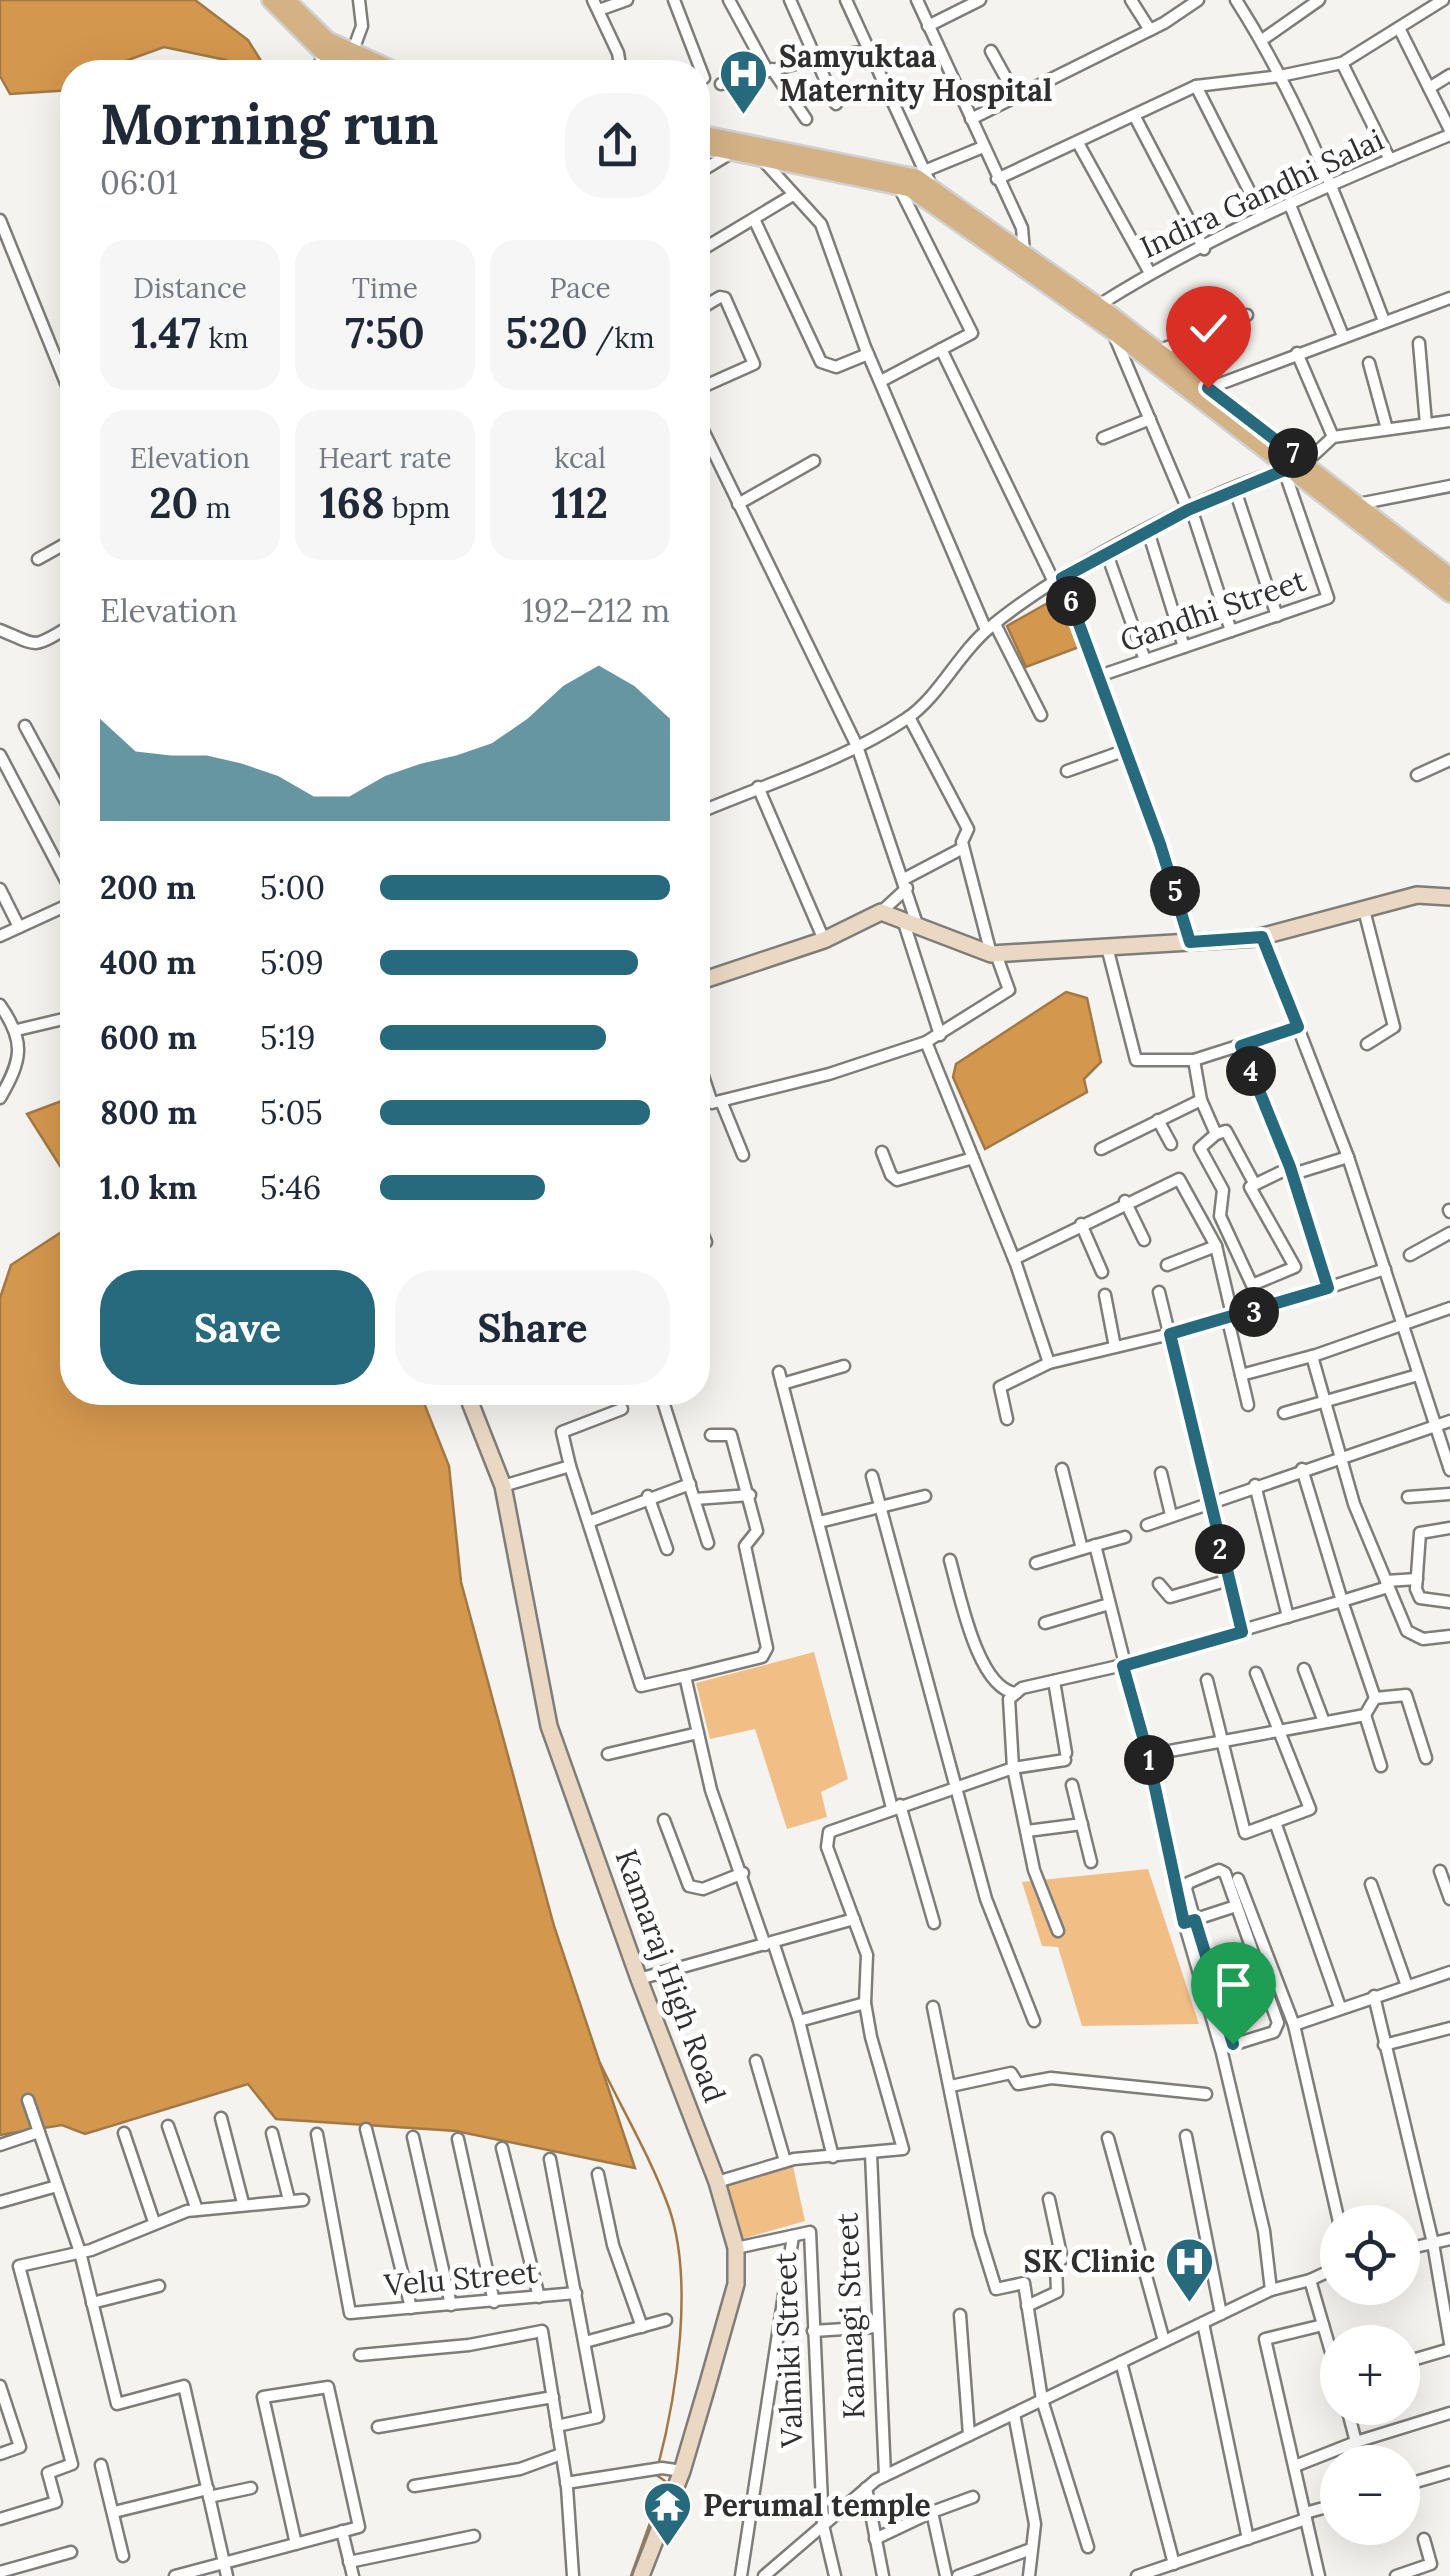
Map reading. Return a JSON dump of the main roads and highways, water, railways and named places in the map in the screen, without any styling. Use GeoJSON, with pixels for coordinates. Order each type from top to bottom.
{"type":"FeatureCollection","features":[{"type":"Feature","properties":{"kind":"main road"},"geometry":{"type":"LineString","coordinates":[[270,0],[344,60]]}},
{"type":"Feature","properties":{"kind":"main road"},"geometry":{"type":"LineString","coordinates":[[287,0],[325,46],[368,60]]}},
{"type":"Feature","properties":{"kind":"main road"},"geometry":{"type":"LineString","coordinates":[[710,134],[899,170],[935,190],[1021,258],[1208,388],[1293,467],[1358,504],[1449,573]]}},
{"type":"Feature","properties":{"kind":"main road"},"geometry":{"type":"LineString","coordinates":[[710,147],[898,184],[1021,258]]}},
{"type":"Feature","properties":{"kind":"main road"},"geometry":{"type":"LineString","coordinates":[[1094,310],[1112,331],[1293,467],[1450,594]]}},
{"type":"Feature","properties":{"kind":"waterway"},"geometry":{"type":"LineString","coordinates":[[600,2063],[669,2208],[681,2269],[676,2372],[658,2466]]}},
{"type":"Feature","properties":{"kind":"waterway"},"geometry":{"type":"LineString","coordinates":[[631,2576],[665,2481],[655,2474]]}},
{"type":"Feature","properties":{"kind":"place","name":"Samyuktaa Maternity Hospital"},"geometry":{"type":"Point","coordinates":[744,116]}},
{"type":"Feature","properties":{"kind":"place","name":"SK Clinic"},"geometry":{"type":"Point","coordinates":[1190,2304]}},
{"type":"Feature","properties":{"kind":"place","name":"Perumal temple"},"geometry":{"type":"Point","coordinates":[668,2548]}}]}
